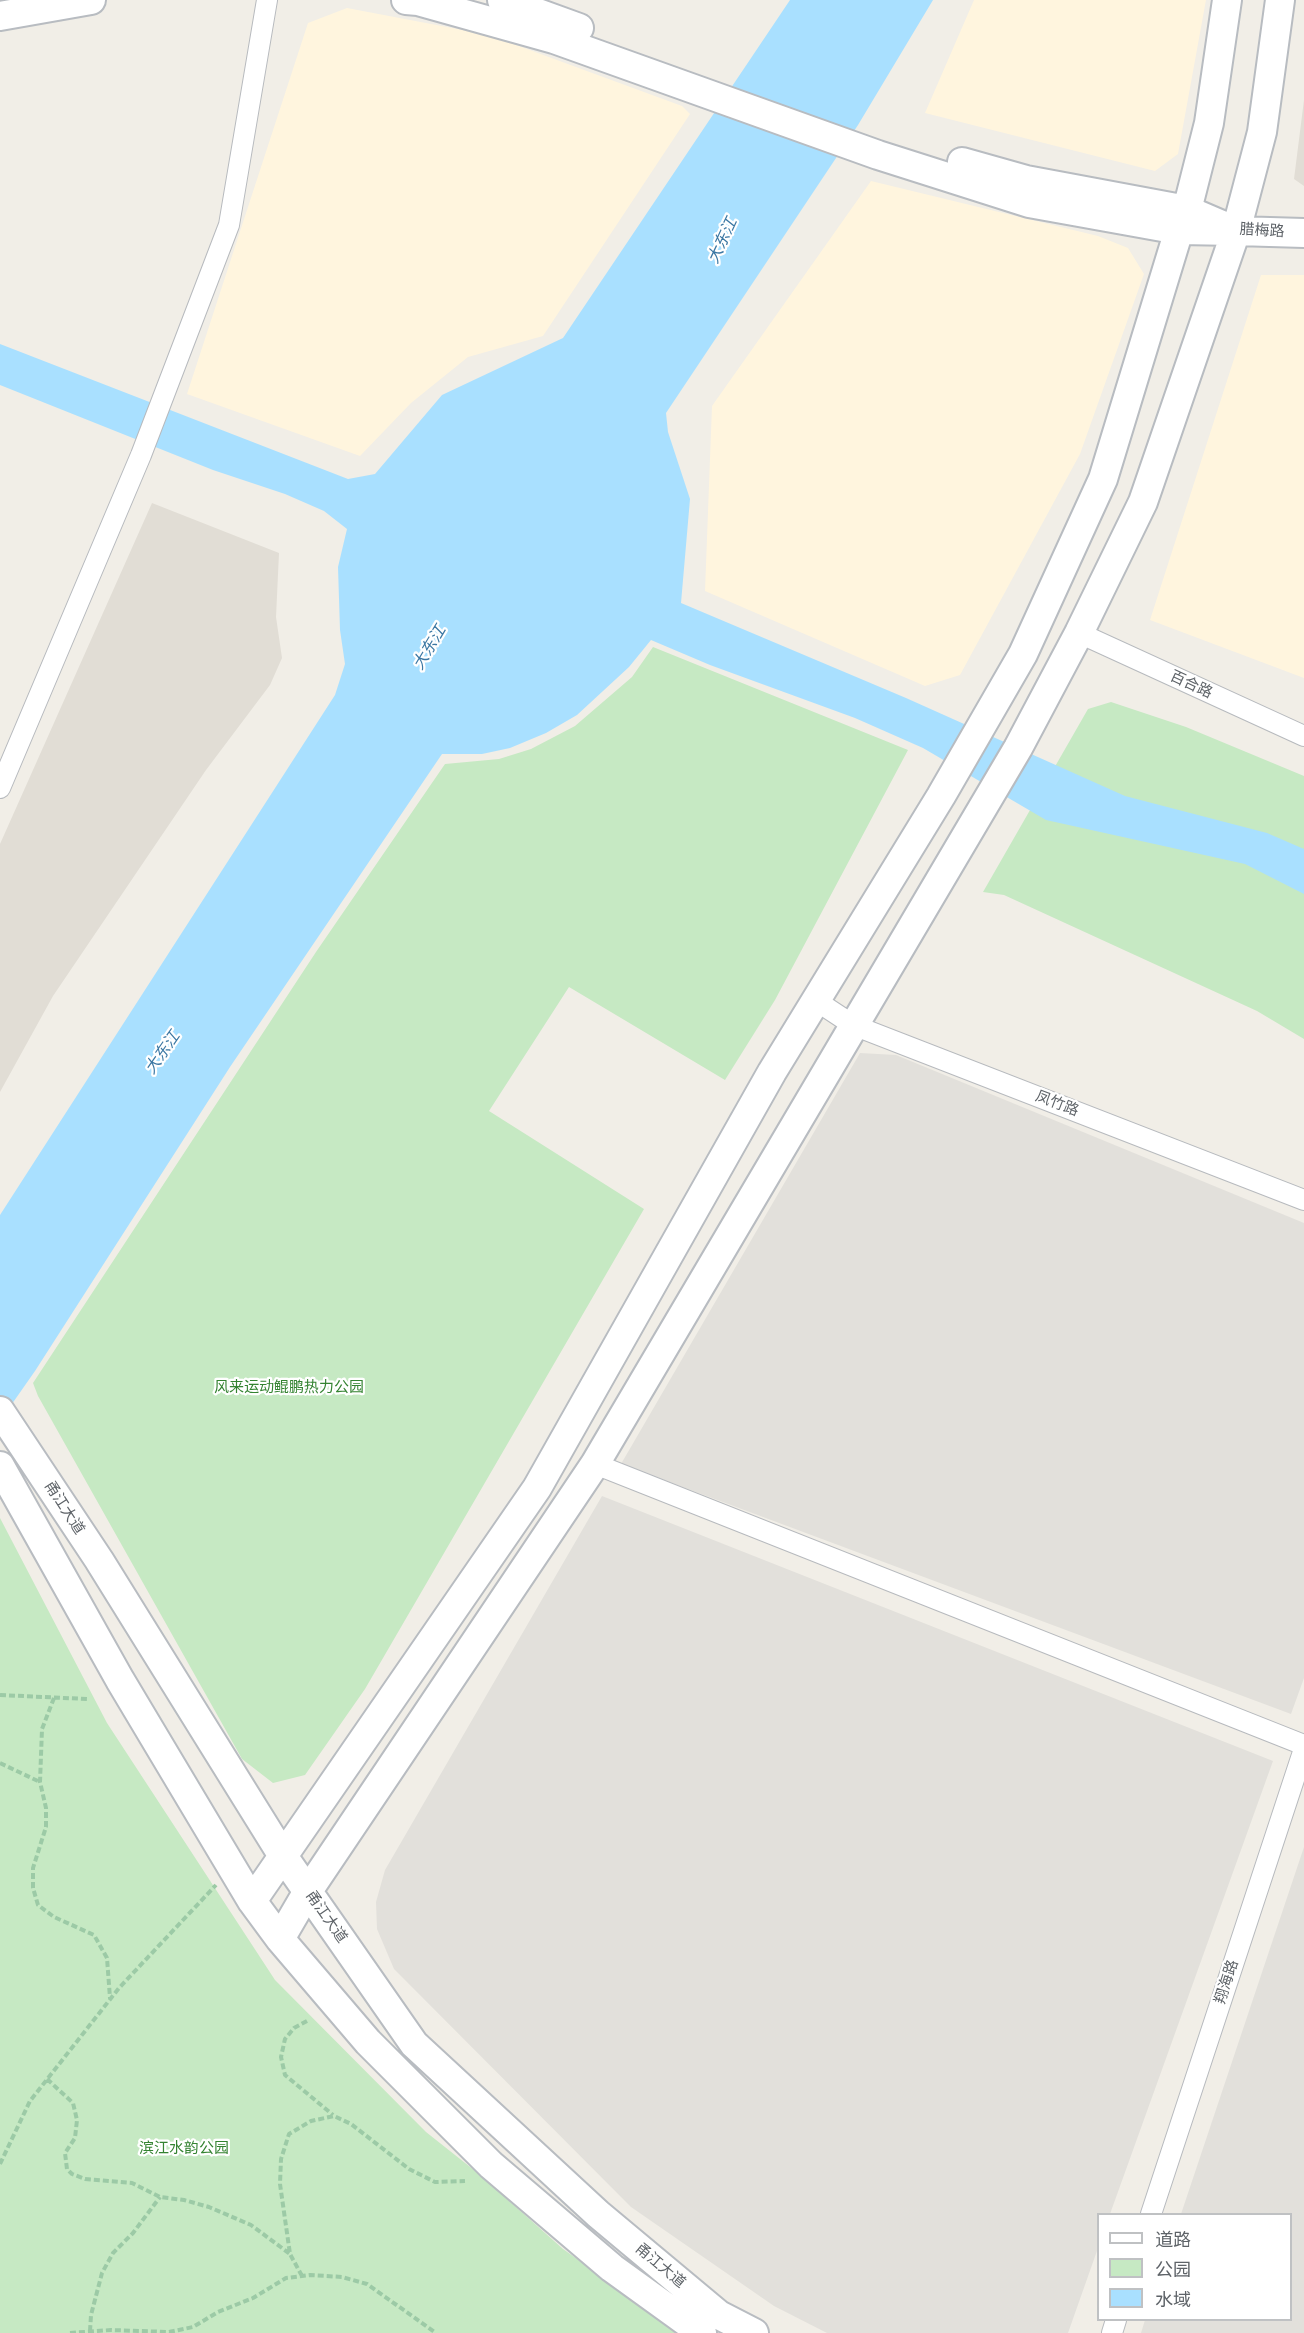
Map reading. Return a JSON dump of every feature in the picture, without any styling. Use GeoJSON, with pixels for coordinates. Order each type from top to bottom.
{"type":"FeatureCollection","features":[{"type":"Feature","properties":{"kind":"street"},"geometry":{"type":"LineString","coordinates":[[0,6],[21,0]]}},
{"type":"Feature","properties":{"kind":"street"},"geometry":{"type":"LineString","coordinates":[[0,16],[91,0]]}},
{"type":"Feature","properties":{"kind":"street"},"geometry":{"type":"LineString","coordinates":[[0,788],[141,455],[229,225],[267,0]]}},
{"type":"Feature","properties":{"kind":"street"},"geometry":{"type":"LineString","coordinates":[[406,0],[418,1],[694,79]]}},
{"type":"Feature","properties":{"kind":"street"},"geometry":{"type":"LineString","coordinates":[[502,0],[694,79]]}},
{"type":"Feature","properties":{"kind":"street"},"geometry":{"type":"LineString","coordinates":[[252,1901],[537,1488],[815,1000],[982,728],[1023,654],[1103,479],[1183,220],[1209,123],[1227,0]]}},
{"type":"Feature","properties":{"kind":"street"},"geometry":{"type":"LineString","coordinates":[[280,1939],[308,1891],[595,1464],[1018,748],[1078,633],[1143,502],[1236,231],[1262,132],[1280,0]]}},
{"type":"Feature","properties":{"kind":"street","name":"腊梅路"},"geometry":{"type":"LineString","coordinates":[[694,79],[883,148],[1236,231],[1304,233]]}},
{"type":"Feature","properties":{"kind":"street","name":"百合路"},"geometry":{"type":"LineString","coordinates":[[1078,633],[1304,736]]}},
{"type":"Feature","properties":{"kind":"street","name":"凤竹路"},"geometry":{"type":"LineString","coordinates":[[815,1000],[853,1025],[1304,1200]]}},
{"type":"Feature","properties":{"kind":"street","name":"甬江大道"},"geometry":{"type":"LineString","coordinates":[[0,1411],[99,1560],[283,1856],[414,2044],[598,2214],[719,2315],[754,2333]]}},
{"type":"Feature","properties":{"kind":"street"},"geometry":{"type":"LineString","coordinates":[[595,1464],[1304,1747]]}},
{"type":"Feature","properties":{"kind":"street","name":"甬江大道"},"geometry":{"type":"LineString","coordinates":[[0,1466],[120,1680],[252,1901],[280,1939],[368,2042],[491,2165],[612,2268],[702,2333]]}},
{"type":"Feature","properties":{"kind":"street","name":"翔海路"},"geometry":{"type":"LineString","coordinates":[[1151,2213],[1304,1747]]}},
{"type":"Feature","properties":{"kind":"path"},"geometry":{"type":"LineString","coordinates":[[0,1695],[87,1699]]}},
{"type":"Feature","properties":{"kind":"path"},"geometry":{"type":"LineString","coordinates":[[54,1698],[42,1729],[39,1756],[40,1782],[46,1808],[46,1827],[33,1868],[33,1888],[38,1905],[54,1917],[94,1935],[106,1958],[110,1999]]}},
{"type":"Feature","properties":{"kind":"path"},"geometry":{"type":"LineString","coordinates":[[0,1763],[40,1782]]}},
{"type":"Feature","properties":{"kind":"path"},"geometry":{"type":"LineString","coordinates":[[0,2164],[30,2101],[110,1999],[233,1869]]}},
{"type":"Feature","properties":{"kind":"path"},"geometry":{"type":"LineString","coordinates":[[307,2021],[294,2028],[285,2039],[281,2057],[285,2075],[334,2116],[351,2124],[409,2169],[435,2182],[465,2181]]}},
{"type":"Feature","properties":{"kind":"path"},"geometry":{"type":"LineString","coordinates":[[47,2079],[73,2103],[77,2120],[75,2139],[65,2153],[67,2169],[85,2179],[132,2183],[160,2197],[184,2200],[230,2216],[251,2225],[290,2254]]}},
{"type":"Feature","properties":{"kind":"path"},"geometry":{"type":"LineString","coordinates":[[302,2276],[290,2254],[280,2184],[281,2159],[289,2134],[311,2121],[334,2116]]}},
{"type":"Feature","properties":{"kind":"path"},"geometry":{"type":"LineString","coordinates":[[90,2331],[91,2315],[102,2273],[113,2253],[133,2233],[160,2197]]}},
{"type":"Feature","properties":{"kind":"path"},"geometry":{"type":"LineString","coordinates":[[70,2333],[111,2330],[169,2332],[193,2327],[218,2312],[253,2298],[286,2278],[302,2276],[342,2277],[367,2284],[436,2333]]}},
{"type":"Feature","properties":{"kind":"shaded area"},"geometry":{"type":"Polygon","coordinates":[[[974,0],[1206,0],[1178,154],[1155,171],[925,113],[974,0]]]}},
{"type":"Feature","properties":{"kind":"shaded area"},"geometry":{"type":"Polygon","coordinates":[[[347,8],[489,35],[682,106],[690,114],[543,336],[468,357],[411,403],[360,456],[187,394],[308,23],[347,8]]]}},
{"type":"Feature","properties":{"kind":"shaded area"},"geometry":{"type":"Polygon","coordinates":[[[1304,100],[1304,186],[1294,179],[1304,100]]]}},
{"type":"Feature","properties":{"kind":"shaded area"},"geometry":{"type":"Polygon","coordinates":[[[871,181],[1098,236],[1128,248],[1144,274],[1080,454],[960,675],[925,686],[705,591],[712,406],[871,181]]]}},
{"type":"Feature","properties":{"kind":"shaded area"},"geometry":{"type":"Polygon","coordinates":[[[1261,275],[1304,275],[1304,678],[1150,620],[1261,275]]]}},
{"type":"Feature","properties":{"kind":"shaded area"},"geometry":{"type":"Polygon","coordinates":[[[152,503],[279,553],[276,617],[282,658],[270,685],[206,770],[53,996],[0,1092],[0,844],[152,503]]]}},
{"type":"Feature","properties":{"kind":"shaded area"},"geometry":{"type":"Polygon","coordinates":[[[860,1053],[896,1055],[1304,1223],[1304,1678],[1291,1714],[621,1464],[860,1053]]]}},
{"type":"Feature","properties":{"kind":"shaded area"},"geometry":{"type":"Polygon","coordinates":[[[602,1496],[1273,1761],[1110,2213],[1097,2213],[1097,2251],[1068,2333],[827,2333],[774,2306],[631,2207],[394,1969],[377,1929],[376,1902],[385,1870],[602,1496]]]}},
{"type":"Feature","properties":{"kind":"shaded area"},"geometry":{"type":"Polygon","coordinates":[[[1304,1847],[1304,2333],[1141,2333],[1145,2321],[1292,2321],[1292,2213],[1181,2213],[1304,1847]]]}},
{"type":"Feature","properties":{"kind":"green space","name":"风来运动鲲鹏热力公园"},"geometry":{"type":"Polygon","coordinates":[[[653,647],[908,750],[775,1000],[725,1080],[569,987],[489,1111],[644,1209],[365,1689],[305,1775],[273,1783],[242,1759],[38,1396],[33,1383],[316,952],[445,764],[499,759],[531,749],[575,726],[632,677],[653,647]]]}},
{"type":"Feature","properties":{"kind":"green space"},"geometry":{"type":"Polygon","coordinates":[[[1111,702],[1186,727],[1304,776],[1304,1039],[1257,1011],[1004,895],[983,892],[1088,709],[1111,702]]]}},
{"type":"Feature","properties":{"kind":"green space","name":"滨江水韵公园"},"geometry":{"type":"Polygon","coordinates":[[[0,1518],[107,1723],[275,1980],[426,2132],[479,2174],[563,2249],[682,2333],[0,2333],[0,1518]]]}},
{"type":"Feature","properties":{"kind":"water","name":"大东江"},"geometry":{"type":"Polygon","coordinates":[[[790,0],[933,0],[858,125],[666,413],[668,432],[690,499],[681,603],[906,698],[1125,796],[1267,833],[1304,849],[1304,894],[1245,864],[1046,820],[923,748],[855,718],[710,665],[651,640],[629,667],[577,715],[546,733],[510,748],[482,754],[442,754],[230,1067],[35,1371],[0,1421],[0,1215],[335,695],[345,664],[340,630],[338,567],[347,529],[324,511],[285,494],[213,470],[0,385],[0,344],[348,479],[375,474],[442,395],[563,338],[790,0]]]}}]}
